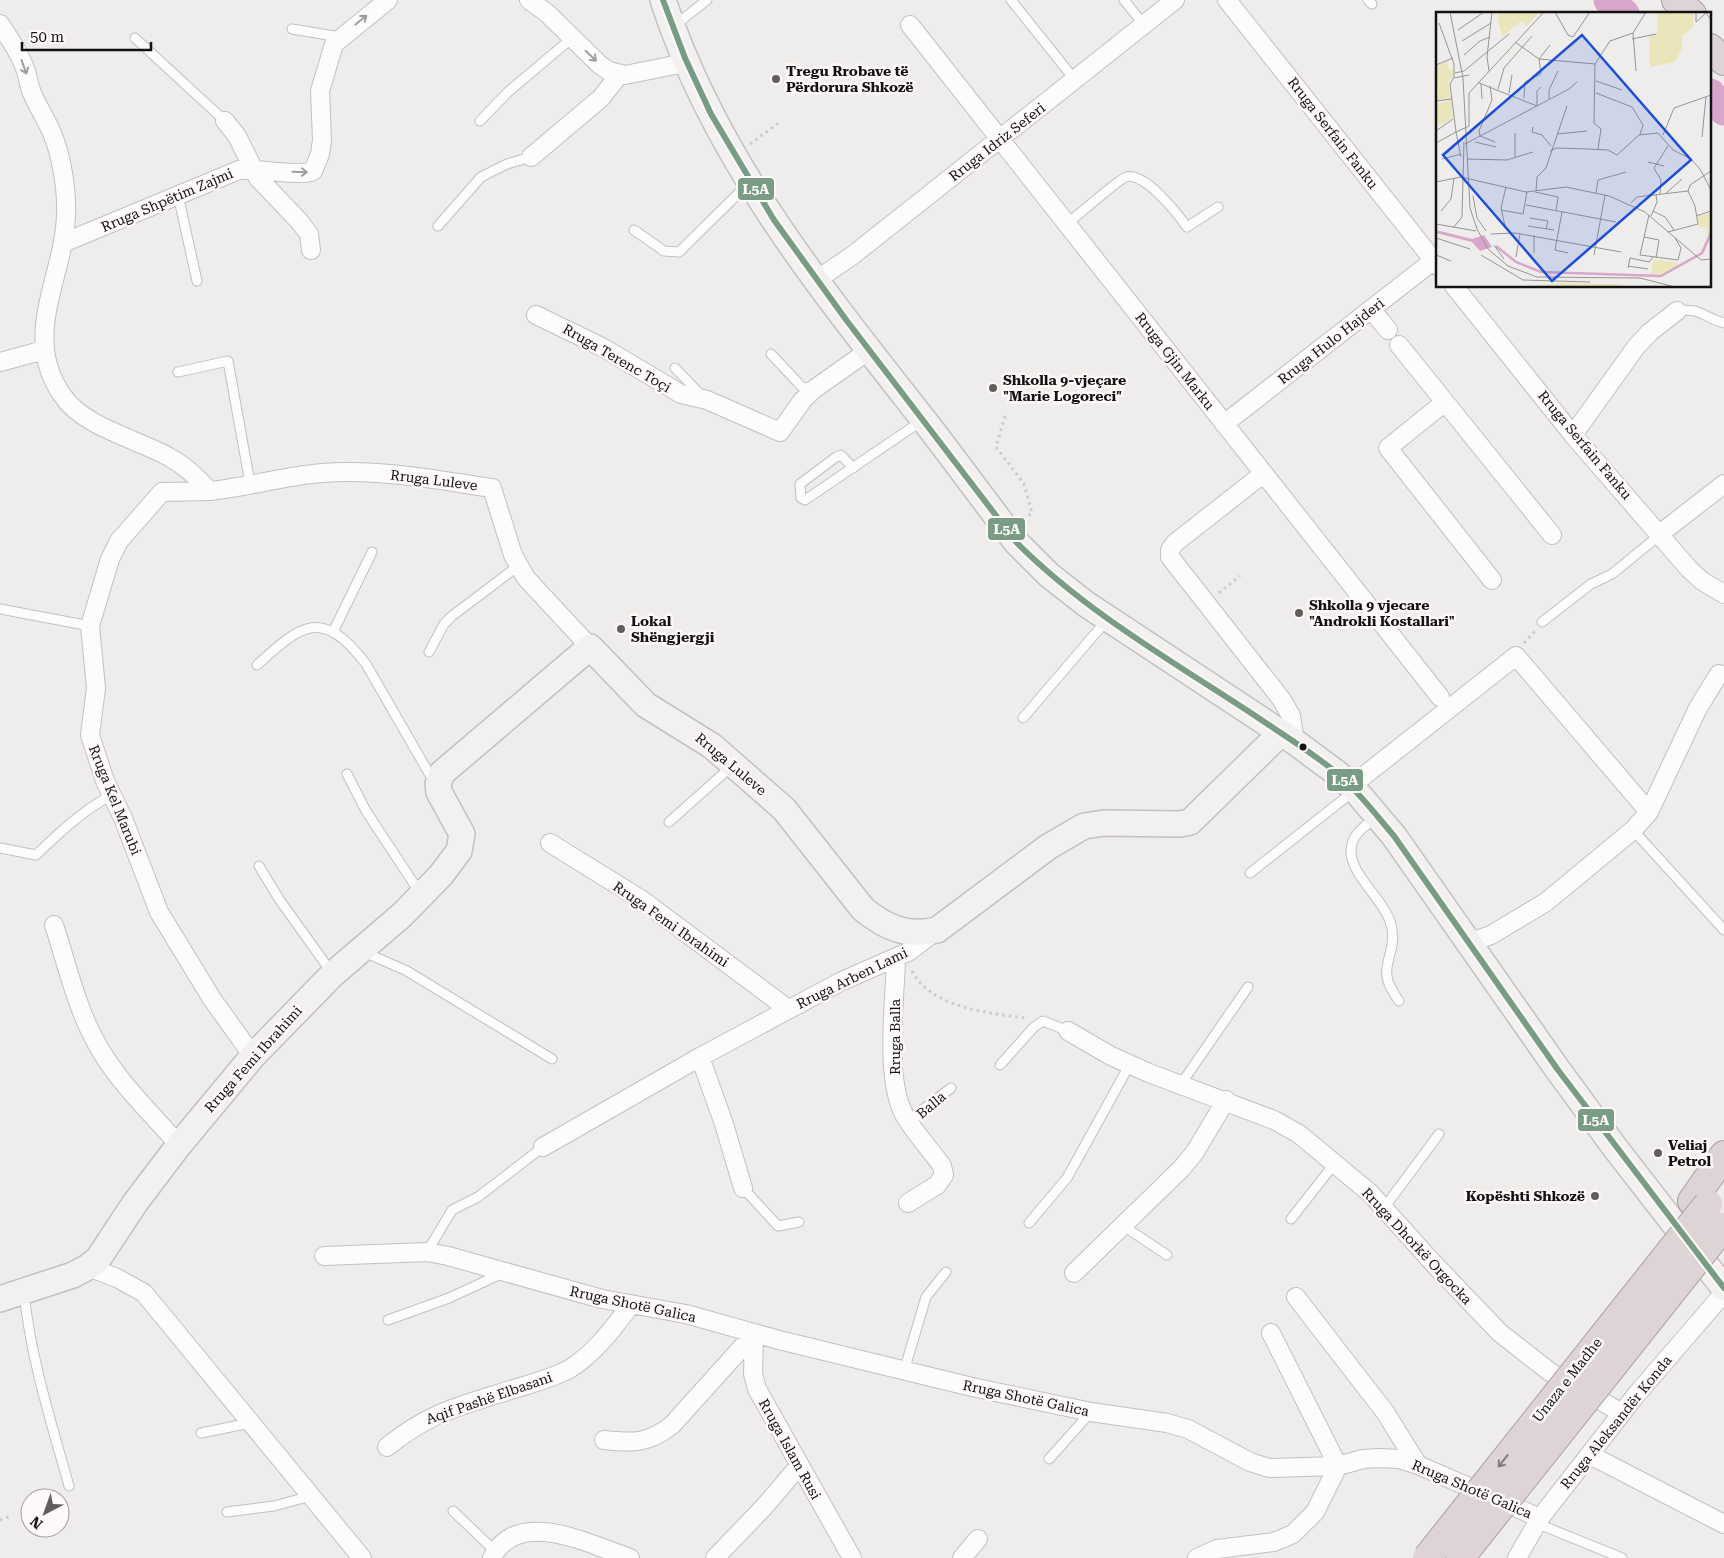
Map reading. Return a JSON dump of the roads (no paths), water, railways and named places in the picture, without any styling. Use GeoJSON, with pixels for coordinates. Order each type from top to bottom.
{"type":"FeatureCollection","features":[{"type":"Feature","properties":{"kind":"highway"},"geometry":{"type":"LineString","coordinates":[[1656,0],[1670,12]]}},
{"type":"Feature","properties":{"kind":"highway"},"geometry":{"type":"LineString","coordinates":[[1676,0],[1690,12]]}},
{"type":"Feature","properties":{"kind":"highway"},"geometry":{"type":"LineString","coordinates":[[1712,31],[1724,41]]}},
{"type":"Feature","properties":{"kind":"highway"},"geometry":{"type":"LineString","coordinates":[[1712,50],[1724,61]]}},
{"type":"Feature","properties":{"kind":"highway","name":"Unaza e Madhe"},"geometry":{"type":"LineString","coordinates":[[1427,1558],[1708,1196],[1724,1155]]}},
{"type":"Feature","properties":{"kind":"highway","name":"Unaza e Madhe"},"geometry":{"type":"LineString","coordinates":[[1460,1558],[1724,1233]]}},
{"type":"Feature","properties":{"kind":"street","name":"Rruga Shpëtim Zajmi"},"geometry":{"type":"LineString","coordinates":[[63,243],[239,170],[252,168],[300,173],[313,171],[320,154],[322,140],[320,91],[334,44],[340,37],[388,0]]}},
{"type":"Feature","properties":{"kind":"street"},"geometry":{"type":"LineString","coordinates":[[529,0],[547,13],[600,65],[619,75],[633,74],[685,63]]}},
{"type":"Feature","properties":{"kind":"street"},"geometry":{"type":"LineString","coordinates":[[663,0],[685,63],[734,156],[750,182],[815,280],[868,351],[1029,556],[1049,575],[1108,619],[1288,738],[1338,774],[1353,788],[1412,859],[1610,1141],[1724,1288]]}},
{"type":"Feature","properties":{"kind":"street","name":"Rruga Idriz Seferi"},"geometry":{"type":"LineString","coordinates":[[815,280],[853,255],[1175,0]]}},
{"type":"Feature","properties":{"kind":"street","name":"Rruga Serfain Fanku"},"geometry":{"type":"LineString","coordinates":[[1227,0],[1436,262]]}},
{"type":"Feature","properties":{"kind":"street"},"geometry":{"type":"LineString","coordinates":[[0,24],[20,55],[31,90],[52,134],[59,155],[66,214],[63,243],[43,330],[44,350],[55,384],[62,396],[89,419],[180,464],[210,491]]}},
{"type":"Feature","properties":{"kind":"street","name":"Rruga Gjin Marku"},"geometry":{"type":"LineString","coordinates":[[910,25],[1068,223],[1262,474],[1440,697]]}},
{"type":"Feature","properties":{"kind":"street"},"geometry":{"type":"LineString","coordinates":[[530,157],[601,98],[619,75]]}},
{"type":"Feature","properties":{"kind":"street"},"geometry":{"type":"LineString","coordinates":[[225,121],[244,149],[252,168],[309,234],[312,250]]}},
{"type":"Feature","properties":{"kind":"street","name":"Rruga Hulo Hajderi"},"geometry":{"type":"LineString","coordinates":[[1224,424],[1371,309],[1436,262]]}},
{"type":"Feature","properties":{"kind":"street","name":"Rruga Serfain Fanku"},"geometry":{"type":"LineString","coordinates":[[1456,288],[1574,434],[1696,575],[1724,594]]}},
{"type":"Feature","properties":{"kind":"street"},"geometry":{"type":"LineString","coordinates":[[1371,309],[1388,330]]}},
{"type":"Feature","properties":{"kind":"street"},"geometry":{"type":"LineString","coordinates":[[1574,434],[1636,347],[1650,332],[1677,311]]}},
{"type":"Feature","properties":{"kind":"street","name":"Rruga Terenc Toçi"},"geometry":{"type":"LineString","coordinates":[[536,315],[611,352],[681,394],[707,400],[780,432],[802,401],[814,390],[868,351]]}},
{"type":"Feature","properties":{"kind":"street"},"geometry":{"type":"LineString","coordinates":[[1399,345],[1552,536]]}},
{"type":"Feature","properties":{"kind":"street"},"geometry":{"type":"LineString","coordinates":[[0,362],[44,350]]}},
{"type":"Feature","properties":{"kind":"street"},"geometry":{"type":"LineString","coordinates":[[1445,402],[1388,448],[1492,580]]}},
{"type":"Feature","properties":{"kind":"street","name":"Rruga Luleve"},"geometry":{"type":"LineString","coordinates":[[210,491],[306,475],[348,472],[394,474],[492,488],[518,566],[526,578],[646,706],[692,732],[734,765],[784,809],[822,854],[852,897],[878,921],[907,932],[923,933],[942,927]]}},
{"type":"Feature","properties":{"kind":"street"},"geometry":{"type":"LineString","coordinates":[[1262,474],[1175,543],[1170,550],[1170,557],[1282,700],[1291,716],[1288,738]]}},
{"type":"Feature","properties":{"kind":"street"},"geometry":{"type":"LineString","coordinates":[[1661,533],[1724,484]]}},
{"type":"Feature","properties":{"kind":"street","name":"Rruga Kel Marubi"},"geometry":{"type":"LineString","coordinates":[[210,491],[162,492],[119,542],[110,560],[90,626],[96,688],[90,736],[111,796],[123,818],[159,912],[212,999],[253,1056]]}},
{"type":"Feature","properties":{"kind":"street"},"geometry":{"type":"LineString","coordinates":[[439,792],[438,784],[442,773],[590,647]]}},
{"type":"Feature","properties":{"kind":"street"},"geometry":{"type":"LineString","coordinates":[[1353,788],[1516,656],[1649,812]]}},
{"type":"Feature","properties":{"kind":"street"},"geometry":{"type":"LineString","coordinates":[[1471,942],[1517,922],[1546,902],[1633,830],[1649,812],[1698,708],[1719,674]]}},
{"type":"Feature","properties":{"kind":"street","name":"Rruga Arben Lami"},"geometry":{"type":"LineString","coordinates":[[543,1147],[788,1009],[840,982],[902,955],[1048,846],[1084,826],[1104,823],[1180,824],[1190,822],[1288,738]]}},
{"type":"Feature","properties":{"kind":"street","name":"Rruga Femi Ibrahimi"},"geometry":{"type":"LineString","coordinates":[[0,1299],[73,1275],[88,1267],[98,1258],[135,1203],[179,1145],[253,1056],[333,974],[422,896],[454,859],[462,843],[458,826],[439,792]]}},
{"type":"Feature","properties":{"kind":"street","name":"Rruga Femi Ibrahimi"},"geometry":{"type":"LineString","coordinates":[[550,843],[642,900],[788,1009]]}},
{"type":"Feature","properties":{"kind":"street"},"geometry":{"type":"LineString","coordinates":[[54,924],[81,1010],[96,1042],[116,1072],[179,1145]]}},
{"type":"Feature","properties":{"kind":"street","name":"Rruga Balla"},"geometry":{"type":"LineString","coordinates":[[902,955],[893,1064],[896,1092],[910,1123],[942,1166],[944,1175],[937,1185],[908,1203]]}},
{"type":"Feature","properties":{"kind":"street","name":"Rruga Dhorkë Orgocka"},"geometry":{"type":"LineString","coordinates":[[1068,1030],[1130,1064],[1226,1100],[1274,1120],[1300,1134],[1384,1208],[1500,1333],[1550,1372],[1622,1413]]}},
{"type":"Feature","properties":{"kind":"street"},"geometry":{"type":"LineString","coordinates":[[700,1057],[724,1124],[743,1188]]}},
{"type":"Feature","properties":{"kind":"street"},"geometry":{"type":"LineString","coordinates":[[1074,1273],[1182,1168],[1195,1152],[1226,1100]]}},
{"type":"Feature","properties":{"kind":"street","name":"Rruga Shotë Galica"},"geometry":{"type":"LineString","coordinates":[[324,1256],[427,1252],[632,1305],[686,1314],[754,1334],[904,1371],[1091,1412],[1167,1423],[1188,1429],[1250,1462],[1269,1468],[1338,1466],[1363,1459],[1399,1459],[1418,1465],[1538,1521]]}},
{"type":"Feature","properties":{"kind":"street"},"geometry":{"type":"LineString","coordinates":[[88,1267],[117,1278],[144,1293],[362,1558]]}},
{"type":"Feature","properties":{"kind":"street","name":"Rruga Aleksandër Konda"},"geometry":{"type":"LineString","coordinates":[[1518,1558],[1538,1521],[1622,1413],[1724,1293]]}},
{"type":"Feature","properties":{"kind":"street"},"geometry":{"type":"LineString","coordinates":[[1296,1297],[1385,1412],[1418,1465]]}},
{"type":"Feature","properties":{"kind":"street","name":"Aqif Pashë Elbasani"},"geometry":{"type":"LineString","coordinates":[[387,1447],[408,1430],[431,1416],[548,1378],[570,1368],[592,1352],[632,1305]]}},
{"type":"Feature","properties":{"kind":"street"},"geometry":{"type":"LineString","coordinates":[[1197,1558],[1217,1549],[1274,1542],[1293,1534],[1315,1512],[1338,1466],[1271,1333]]}},
{"type":"Feature","properties":{"kind":"street"},"geometry":{"type":"LineString","coordinates":[[604,1440],[642,1442],[658,1436],[672,1425],[754,1334]]}},
{"type":"Feature","properties":{"kind":"street","name":"Rruga Islam Rusi"},"geometry":{"type":"LineString","coordinates":[[754,1334],[753,1374],[757,1389],[852,1558]]}},
{"type":"Feature","properties":{"kind":"street"},"geometry":{"type":"LineString","coordinates":[[1590,1455],[1724,1524]]}},
{"type":"Feature","properties":{"kind":"street"},"geometry":{"type":"LineString","coordinates":[[714,1558],[764,1507],[799,1466]]}},
{"type":"Feature","properties":{"kind":"street"},"geometry":{"type":"LineString","coordinates":[[494,1555],[514,1535],[536,1530],[555,1533],[630,1558]]}},
{"type":"Feature","properties":{"kind":"street"},"geometry":{"type":"LineString","coordinates":[[962,1558],[978,1539]]}},
{"type":"Feature","properties":{"kind":"lane"},"geometry":{"type":"LineString","coordinates":[[672,28],[707,0]]}},
{"type":"Feature","properties":{"kind":"lane"},"geometry":{"type":"LineString","coordinates":[[1011,0],[1075,80]]}},
{"type":"Feature","properties":{"kind":"lane"},"geometry":{"type":"LineString","coordinates":[[1124,0],[1144,25]]}},
{"type":"Feature","properties":{"kind":"lane"},"geometry":{"type":"LineString","coordinates":[[292,29],[340,37]]}},
{"type":"Feature","properties":{"kind":"lane"},"geometry":{"type":"LineString","coordinates":[[135,38],[225,121]]}},
{"type":"Feature","properties":{"kind":"lane"},"geometry":{"type":"LineString","coordinates":[[480,121],[508,92],[572,38]]}},
{"type":"Feature","properties":{"kind":"lane"},"geometry":{"type":"LineString","coordinates":[[438,226],[481,177],[507,164],[530,157]]}},
{"type":"Feature","properties":{"kind":"lane"},"geometry":{"type":"LineString","coordinates":[[1068,223],[1125,177],[1138,178],[1149,185],[1187,227],[1218,207]]}},
{"type":"Feature","properties":{"kind":"lane"},"geometry":{"type":"LineString","coordinates":[[634,230],[664,251],[679,252],[750,182]]}},
{"type":"Feature","properties":{"kind":"lane"},"geometry":{"type":"LineString","coordinates":[[178,195],[197,281]]}},
{"type":"Feature","properties":{"kind":"lane"},"geometry":{"type":"LineString","coordinates":[[1677,311],[1688,309],[1701,311],[1724,324]]}},
{"type":"Feature","properties":{"kind":"lane"},"geometry":{"type":"LineString","coordinates":[[771,354],[801,386],[814,390]]}},
{"type":"Feature","properties":{"kind":"lane"},"geometry":{"type":"LineString","coordinates":[[178,372],[228,362],[250,483]]}},
{"type":"Feature","properties":{"kind":"lane"},"geometry":{"type":"LineString","coordinates":[[676,368],[691,386],[707,400]]}},
{"type":"Feature","properties":{"kind":"lane"},"geometry":{"type":"LineString","coordinates":[[853,468],[845,458],[836,457],[800,484],[801,498],[805,500],[853,468],[923,420]]}},
{"type":"Feature","properties":{"kind":"lane"},"geometry":{"type":"LineString","coordinates":[[1542,622],[1591,584],[1612,574],[1661,533]]}},
{"type":"Feature","properties":{"kind":"lane"},"geometry":{"type":"LineString","coordinates":[[333,632],[372,552]]}},
{"type":"Feature","properties":{"kind":"lane"},"geometry":{"type":"LineString","coordinates":[[429,652],[444,624],[452,616],[518,566]]}},
{"type":"Feature","properties":{"kind":"lane"},"geometry":{"type":"LineString","coordinates":[[0,609],[90,626]]}},
{"type":"Feature","properties":{"kind":"lane"},"geometry":{"type":"LineString","coordinates":[[1023,718],[1108,619]]}},
{"type":"Feature","properties":{"kind":"lane","name":"Rruga Femi Ibrahimi"},"geometry":{"type":"LineString","coordinates":[[257,665],[295,632],[308,627],[333,632],[354,648],[366,664],[439,792]]}},
{"type":"Feature","properties":{"kind":"lane"},"geometry":{"type":"LineString","coordinates":[[669,822],[734,765]]}},
{"type":"Feature","properties":{"kind":"lane"},"geometry":{"type":"LineString","coordinates":[[347,774],[366,811],[422,896]]}},
{"type":"Feature","properties":{"kind":"lane"},"geometry":{"type":"LineString","coordinates":[[1250,873],[1353,788]]}},
{"type":"Feature","properties":{"kind":"lane"},"geometry":{"type":"LineString","coordinates":[[0,848],[36,855],[65,826],[86,809],[111,796]]}},
{"type":"Feature","properties":{"kind":"lane"},"geometry":{"type":"LineString","coordinates":[[1378,816],[1355,835],[1351,853],[1362,878],[1386,911],[1394,934],[1386,970],[1388,981],[1399,1001]]}},
{"type":"Feature","properties":{"kind":"lane"},"geometry":{"type":"LineString","coordinates":[[1633,830],[1724,930]]}},
{"type":"Feature","properties":{"kind":"lane"},"geometry":{"type":"LineString","coordinates":[[260,866],[280,899],[333,974]]}},
{"type":"Feature","properties":{"kind":"lane"},"geometry":{"type":"LineString","coordinates":[[361,950],[407,971],[552,1059]]}},
{"type":"Feature","properties":{"kind":"lane"},"geometry":{"type":"LineString","coordinates":[[1181,1084],[1248,987]]}},
{"type":"Feature","properties":{"kind":"lane","name":"Rruga Dhorkë Orgocka"},"geometry":{"type":"LineString","coordinates":[[1000,1065],[1034,1027],[1043,1021],[1068,1030]]}},
{"type":"Feature","properties":{"kind":"lane"},"geometry":{"type":"LineString","coordinates":[[1029,1223],[1067,1178],[1130,1064]]}},
{"type":"Feature","properties":{"kind":"lane","name":"Balla"},"geometry":{"type":"LineString","coordinates":[[910,1123],[922,1110],[951,1088]]}},
{"type":"Feature","properties":{"kind":"lane"},"geometry":{"type":"LineString","coordinates":[[1384,1208],[1439,1134]]}},
{"type":"Feature","properties":{"kind":"lane","name":"Rruga Arben Lami"},"geometry":{"type":"LineString","coordinates":[[427,1252],[452,1210],[478,1197],[543,1147]]}},
{"type":"Feature","properties":{"kind":"lane"},"geometry":{"type":"LineString","coordinates":[[1291,1219],[1335,1163]]}},
{"type":"Feature","properties":{"kind":"lane"},"geometry":{"type":"LineString","coordinates":[[743,1188],[778,1226],[799,1222]]}},
{"type":"Feature","properties":{"kind":"lane"},"geometry":{"type":"LineString","coordinates":[[1122,1225],[1167,1255]]}},
{"type":"Feature","properties":{"kind":"lane"},"geometry":{"type":"LineString","coordinates":[[904,1371],[926,1297],[946,1272]]}},
{"type":"Feature","properties":{"kind":"lane"},"geometry":{"type":"LineString","coordinates":[[388,1320],[449,1298],[503,1273]]}},
{"type":"Feature","properties":{"kind":"lane"},"geometry":{"type":"LineString","coordinates":[[24,1292],[27,1322],[36,1365],[69,1486]]}},
{"type":"Feature","properties":{"kind":"lane"},"geometry":{"type":"LineString","coordinates":[[1049,1459],[1091,1412]]}},
{"type":"Feature","properties":{"kind":"lane"},"geometry":{"type":"LineString","coordinates":[[200,1433],[250,1423]]}},
{"type":"Feature","properties":{"kind":"lane"},"geometry":{"type":"LineString","coordinates":[[227,1512],[274,1506],[311,1496]]}},
{"type":"Feature","properties":{"kind":"lane"},"geometry":{"type":"LineString","coordinates":[[453,1511],[494,1555]]}},
{"type":"Feature","properties":{"kind":"lane"},"geometry":{"type":"LineString","coordinates":[[1538,1521],[1622,1558]]}},
{"type":"Feature","properties":{"kind":"waterway"},"geometry":{"type":"LineString","coordinates":[[1609,0],[1622,12]]}},
{"type":"Feature","properties":{"kind":"waterway"},"geometry":{"type":"LineString","coordinates":[[1712,96],[1724,110]]}},
{"type":"Feature","properties":{"kind":"place","name":"Tregu Rrobave të Përdorura Shkozë"},"geometry":{"type":"Point","coordinates":[776,79]}},
{"type":"Feature","properties":{"kind":"place","name":"Shkolla 9-vjeçare \"Marie Logoreci\""},"geometry":{"type":"Point","coordinates":[993,388]}},
{"type":"Feature","properties":{"kind":"place","name":"Shkolla 9 vjecare \"Androkli Kostallari\""},"geometry":{"type":"Point","coordinates":[1299,613]}},
{"type":"Feature","properties":{"kind":"place","name":"Lokal Shëngjergji"},"geometry":{"type":"Point","coordinates":[621,629]}},
{"type":"Feature","properties":{"kind":"place","name":"Veliaj Petrol"},"geometry":{"type":"Point","coordinates":[1658,1153]}},
{"type":"Feature","properties":{"kind":"place","name":"Kopështi Shkozë"},"geometry":{"type":"Point","coordinates":[1595,1196]}}]}
